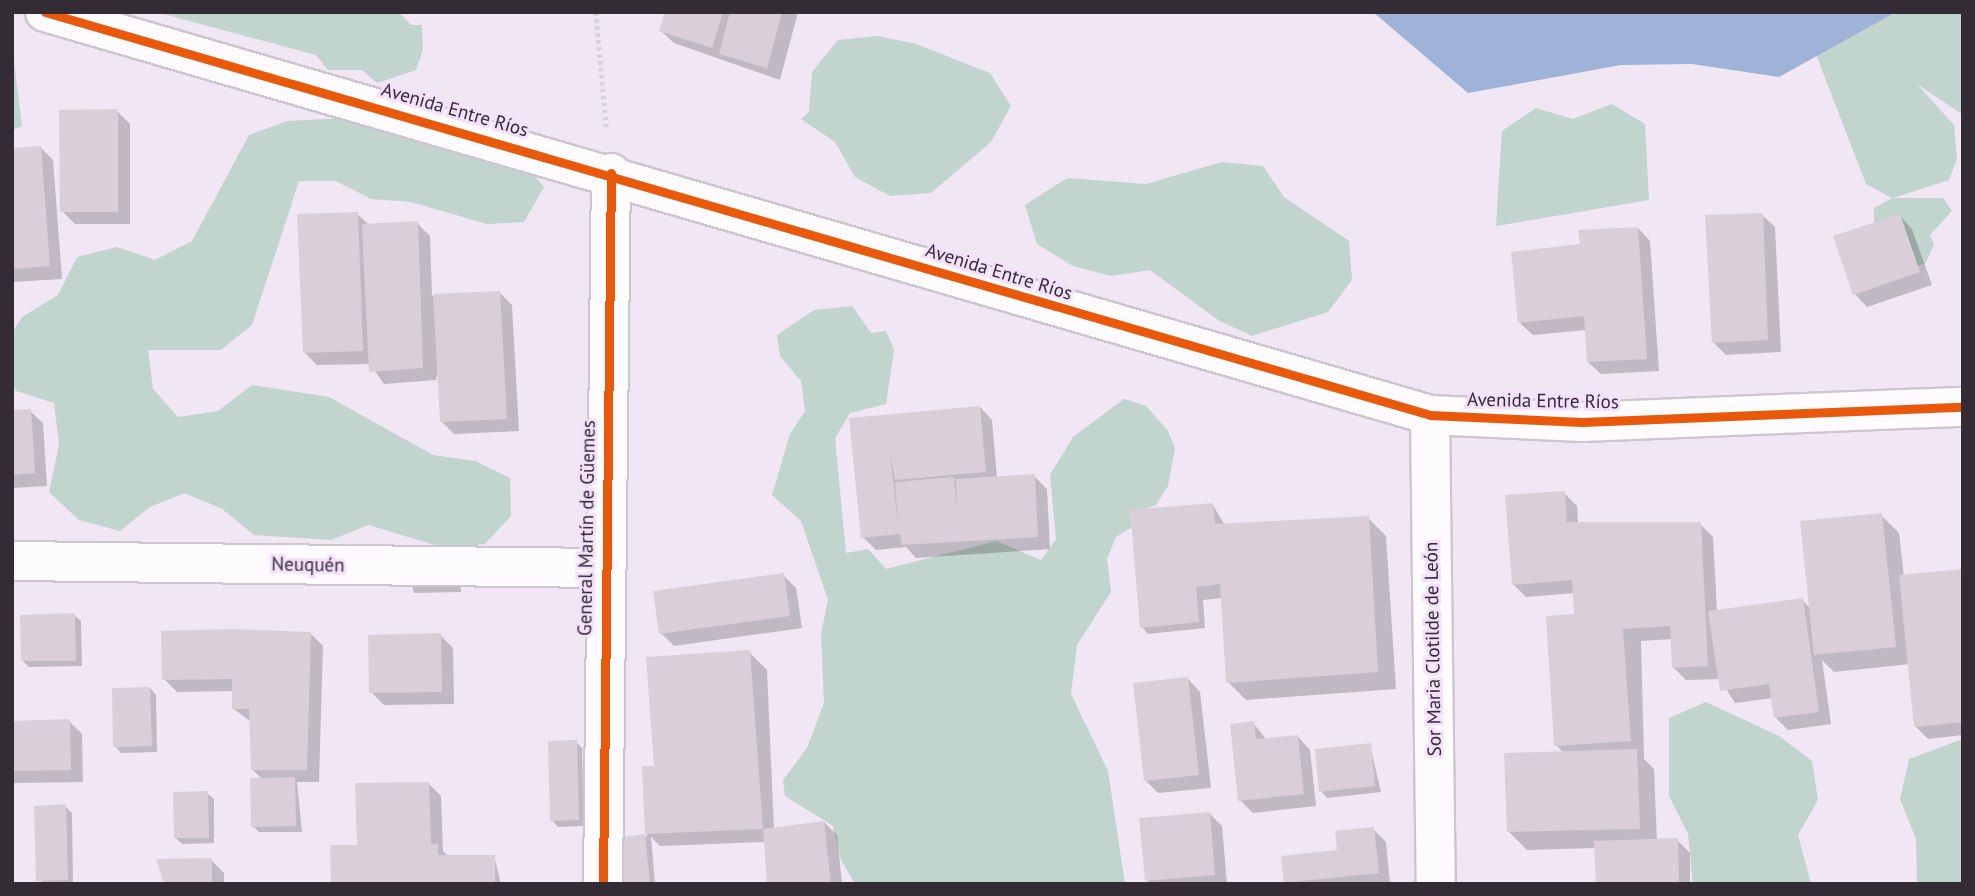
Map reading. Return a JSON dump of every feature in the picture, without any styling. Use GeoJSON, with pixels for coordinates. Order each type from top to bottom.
{"type":"FeatureCollection","features":[{"type":"Feature","properties":{"kind":"street","name":"Avenida Entre Ríos"},"geometry":{"type":"LineString","coordinates":[[46,12],[611,173],[1345,395],[1430,415],[1582,422],[1963,407]]}},
{"type":"Feature","properties":{"kind":"street","name":"General Martín de Güemes"},"geometry":{"type":"LineString","coordinates":[[603,884],[603,568],[611,173]]}},
{"type":"Feature","properties":{"kind":"street","name":"Sor Maria Clotilde de León"},"geometry":{"type":"LineString","coordinates":[[1430,415],[1436,884]]}},
{"type":"Feature","properties":{"kind":"street","name":"Neuquén"},"geometry":{"type":"LineString","coordinates":[[12,561],[603,568]]}},
{"type":"Feature","properties":{"kind":"path"},"geometry":{"type":"LineString","coordinates":[[596,12],[611,173]]}},
{"type":"Feature","properties":{"kind":"shaded area"},"geometry":{"type":"Polygon","coordinates":[[[156,12],[399,12],[411,25],[422,25],[423,50],[416,70],[377,83],[362,70],[328,70],[316,55],[156,12]]]}},
{"type":"Feature","properties":{"kind":"shaded area"},"geometry":{"type":"Polygon","coordinates":[[[1861,12],[1963,12],[1963,115],[1917,84],[1954,125],[1957,159],[1949,180],[1893,198],[1943,198],[1952,211],[1930,235],[1934,245],[1925,264],[1914,266],[1874,230],[1874,208],[1892,198],[1866,184],[1817,57],[1814,43],[1861,12]]]}},
{"type":"Feature","properties":{"kind":"shaded area"},"geometry":{"type":"Polygon","coordinates":[[[877,36],[916,44],[990,73],[1011,106],[991,142],[931,193],[890,196],[855,177],[835,142],[801,119],[809,112],[812,72],[838,40],[877,36]]]}},
{"type":"Feature","properties":{"kind":"shaded area"},"geometry":{"type":"Polygon","coordinates":[[[12,45],[22,126],[12,130],[12,45]]]}},
{"type":"Feature","properties":{"kind":"shaded area"},"geometry":{"type":"Polygon","coordinates":[[[1612,104],[1645,124],[1649,200],[1496,226],[1502,131],[1536,108],[1573,119],[1612,104]]]}},
{"type":"Feature","properties":{"kind":"shaded area"},"geometry":{"type":"Polygon","coordinates":[[[366,117],[438,149],[517,156],[544,187],[524,222],[487,224],[411,202],[371,199],[336,181],[299,181],[252,325],[221,350],[148,350],[153,389],[178,417],[218,411],[252,385],[329,397],[433,455],[475,461],[510,478],[511,516],[485,544],[445,548],[368,525],[331,540],[254,535],[222,509],[185,493],[150,507],[120,531],[79,520],[49,492],[59,445],[54,403],[16,391],[12,381],[12,333],[22,317],[58,295],[77,257],[117,247],[155,260],[192,241],[249,135],[287,121],[366,117]]]}},
{"type":"Feature","properties":{"kind":"shaded area"},"geometry":{"type":"Polygon","coordinates":[[[1222,162],[1263,166],[1284,197],[1349,241],[1352,280],[1328,312],[1252,336],[1218,320],[1150,270],[1111,276],[1073,266],[1037,244],[1025,205],[1067,178],[1146,184],[1222,162]]]}},
{"type":"Feature","properties":{"kind":"shaded area"},"geometry":{"type":"Polygon","coordinates":[[[852,306],[871,333],[886,331],[894,350],[886,404],[850,413],[835,438],[846,553],[868,549],[886,569],[996,541],[1041,560],[1056,539],[1050,475],[1073,437],[1124,399],[1146,406],[1168,431],[1175,448],[1168,486],[1156,505],[1130,514],[1133,527],[1116,537],[1107,559],[1111,592],[1077,645],[1071,694],[1108,771],[1125,884],[855,884],[841,860],[833,826],[785,796],[783,780],[807,748],[824,703],[821,634],[828,600],[801,521],[772,495],[790,434],[805,411],[801,381],[780,356],[777,335],[814,310],[852,306]]]}},
{"type":"Feature","properties":{"kind":"shaded area"},"geometry":{"type":"Polygon","coordinates":[[[1706,702],[1779,736],[1812,761],[1818,800],[1798,835],[1811,884],[1693,884],[1688,834],[1669,796],[1669,718],[1706,702]]]}},
{"type":"Feature","properties":{"kind":"shaded area"},"geometry":{"type":"Polygon","coordinates":[[[1963,739],[1963,884],[1917,884],[1916,839],[1900,799],[1909,759],[1963,739]]]}},
{"type":"Feature","properties":{"kind":"water"},"geometry":{"type":"Polygon","coordinates":[[[1373,12],[1896,12],[1779,77],[1692,64],[1621,65],[1468,93],[1373,12]]]}},
{"type":"Feature","properties":{"kind":"building"},"geometry":{"type":"Polygon","coordinates":[[[665,12],[723,12],[712,48],[659,31],[665,12]]]}},
{"type":"Feature","properties":{"kind":"building"},"geometry":{"type":"Polygon","coordinates":[[[730,12],[782,12],[767,68],[719,54],[730,12]]]}},
{"type":"Feature","properties":{"kind":"building"},"geometry":{"type":"Polygon","coordinates":[[[118,109],[118,212],[60,212],[59,110],[118,109]]]}},
{"type":"Feature","properties":{"kind":"building"},"geometry":{"type":"Polygon","coordinates":[[[41,146],[50,266],[12,269],[12,148],[41,146]]]}},
{"type":"Feature","properties":{"kind":"building"},"geometry":{"type":"Polygon","coordinates":[[[358,212],[363,351],[303,353],[297,214],[358,212]]]}},
{"type":"Feature","properties":{"kind":"building"},"geometry":{"type":"Polygon","coordinates":[[[1763,213],[1768,340],[1712,343],[1705,215],[1763,213]]]}},
{"type":"Feature","properties":{"kind":"building"},"geometry":{"type":"Polygon","coordinates":[[[1900,214],[1920,272],[1853,295],[1833,236],[1900,214]]]}},
{"type":"Feature","properties":{"kind":"building"},"geometry":{"type":"Polygon","coordinates":[[[418,221],[423,368],[369,372],[362,224],[418,221]]]}},
{"type":"Feature","properties":{"kind":"building"},"geometry":{"type":"Polygon","coordinates":[[[1638,227],[1647,359],[1587,362],[1584,316],[1518,323],[1511,252],[1580,244],[1578,230],[1638,227]]]}},
{"type":"Feature","properties":{"kind":"building"},"geometry":{"type":"Polygon","coordinates":[[[500,291],[507,419],[440,422],[433,294],[500,291]]]}},
{"type":"Feature","properties":{"kind":"building"},"geometry":{"type":"Polygon","coordinates":[[[980,406],[986,472],[895,480],[890,452],[898,523],[895,482],[954,477],[957,509],[956,479],[1035,474],[1038,537],[902,545],[900,534],[861,538],[849,418],[980,406]]]}},
{"type":"Feature","properties":{"kind":"building"},"geometry":{"type":"Polygon","coordinates":[[[31,409],[35,473],[12,475],[12,410],[31,409]]]}},
{"type":"Feature","properties":{"kind":"building"},"geometry":{"type":"Polygon","coordinates":[[[1565,491],[1567,522],[1701,522],[1708,666],[1672,668],[1670,626],[1623,629],[1631,741],[1554,746],[1546,616],[1574,614],[1572,580],[1512,585],[1505,495],[1565,491]]]}},
{"type":"Feature","properties":{"kind":"building"},"geometry":{"type":"Polygon","coordinates":[[[1213,503],[1215,524],[1369,516],[1378,672],[1226,683],[1220,584],[1196,587],[1199,622],[1140,628],[1130,510],[1213,503]]]}},
{"type":"Feature","properties":{"kind":"building"},"geometry":{"type":"Polygon","coordinates":[[[1882,513],[1896,647],[1814,655],[1800,521],[1882,513]]]}},
{"type":"Feature","properties":{"kind":"building"},"geometry":{"type":"Polygon","coordinates":[[[1963,569],[1963,722],[1914,727],[1899,575],[1963,569]]]}},
{"type":"Feature","properties":{"kind":"building"},"geometry":{"type":"Polygon","coordinates":[[[784,573],[790,616],[659,634],[653,591],[784,573]]]}},
{"type":"Feature","properties":{"kind":"building"},"geometry":{"type":"Polygon","coordinates":[[[1803,598],[1819,712],[1774,718],[1769,684],[1720,691],[1708,611],[1803,598]]]}},
{"type":"Feature","properties":{"kind":"building"},"geometry":{"type":"Polygon","coordinates":[[[75,613],[76,661],[21,661],[20,615],[75,613]]]}},
{"type":"Feature","properties":{"kind":"building"},"geometry":{"type":"Polygon","coordinates":[[[230,629],[311,632],[307,770],[251,770],[249,709],[232,709],[232,679],[162,680],[161,631],[230,629]]]}},
{"type":"Feature","properties":{"kind":"building"},"geometry":{"type":"Polygon","coordinates":[[[441,633],[442,692],[369,693],[368,635],[441,633]]]}},
{"type":"Feature","properties":{"kind":"building"},"geometry":{"type":"Polygon","coordinates":[[[750,650],[763,829],[645,834],[642,766],[654,766],[646,657],[750,650]]]}},
{"type":"Feature","properties":{"kind":"building"},"geometry":{"type":"Polygon","coordinates":[[[1188,677],[1199,775],[1144,781],[1133,683],[1188,677]]]}},
{"type":"Feature","properties":{"kind":"building"},"geometry":{"type":"Polygon","coordinates":[[[150,687],[152,746],[113,747],[112,688],[150,687]]]}},
{"type":"Feature","properties":{"kind":"building"},"geometry":{"type":"Polygon","coordinates":[[[70,719],[71,770],[12,771],[12,721],[70,719]]]}},
{"type":"Feature","properties":{"kind":"building"},"geometry":{"type":"Polygon","coordinates":[[[1254,721],[1256,739],[1298,735],[1304,794],[1238,801],[1230,724],[1254,721]]]}},
{"type":"Feature","properties":{"kind":"building"},"geometry":{"type":"Polygon","coordinates":[[[577,740],[579,820],[550,821],[548,741],[577,740]]]}},
{"type":"Feature","properties":{"kind":"building"},"geometry":{"type":"Polygon","coordinates":[[[1371,743],[1375,786],[1319,792],[1315,749],[1371,743]]]}},
{"type":"Feature","properties":{"kind":"building"},"geometry":{"type":"Polygon","coordinates":[[[1637,749],[1640,829],[1507,832],[1504,753],[1637,749]]]}},
{"type":"Feature","properties":{"kind":"building"},"geometry":{"type":"Polygon","coordinates":[[[295,777],[296,826],[251,827],[250,778],[295,777]]]}},
{"type":"Feature","properties":{"kind":"building"},"geometry":{"type":"Polygon","coordinates":[[[429,782],[431,844],[438,844],[438,855],[495,855],[495,884],[331,884],[330,845],[357,845],[355,783],[429,782]]]}},
{"type":"Feature","properties":{"kind":"building"},"geometry":{"type":"Polygon","coordinates":[[[208,791],[209,838],[174,838],[173,792],[208,791]]]}},
{"type":"Feature","properties":{"kind":"building"},"geometry":{"type":"Polygon","coordinates":[[[66,804],[68,880],[36,881],[34,806],[66,804]]]}},
{"type":"Feature","properties":{"kind":"building"},"geometry":{"type":"Polygon","coordinates":[[[1210,812],[1215,875],[1145,881],[1139,818],[1210,812]]]}},
{"type":"Feature","properties":{"kind":"building"},"geometry":{"type":"Polygon","coordinates":[[[824,821],[831,884],[767,884],[763,829],[824,821]]]}},
{"type":"Feature","properties":{"kind":"building"},"geometry":{"type":"Polygon","coordinates":[[[1374,827],[1379,873],[1284,883],[1281,856],[1337,850],[1335,831],[1374,827]]]}},
{"type":"Feature","properties":{"kind":"building"},"geometry":{"type":"Polygon","coordinates":[[[645,834],[650,884],[619,884],[614,838],[645,834]]]}},
{"type":"Feature","properties":{"kind":"building"},"geometry":{"type":"Polygon","coordinates":[[[1678,838],[1679,884],[1596,884],[1594,841],[1678,838]]]}},
{"type":"Feature","properties":{"kind":"building"},"geometry":{"type":"Polygon","coordinates":[[[212,858],[212,884],[164,884],[156,859],[212,858]]]}},
{"type":"Feature","properties":{"kind":"cycle path"},"geometry":{"type":"LineString","coordinates":[[45,12],[1430,415],[1582,422],[1963,407]]}},
{"type":"Feature","properties":{"kind":"cycle path"},"geometry":{"type":"LineString","coordinates":[[603,884],[611,173]]}}]}
